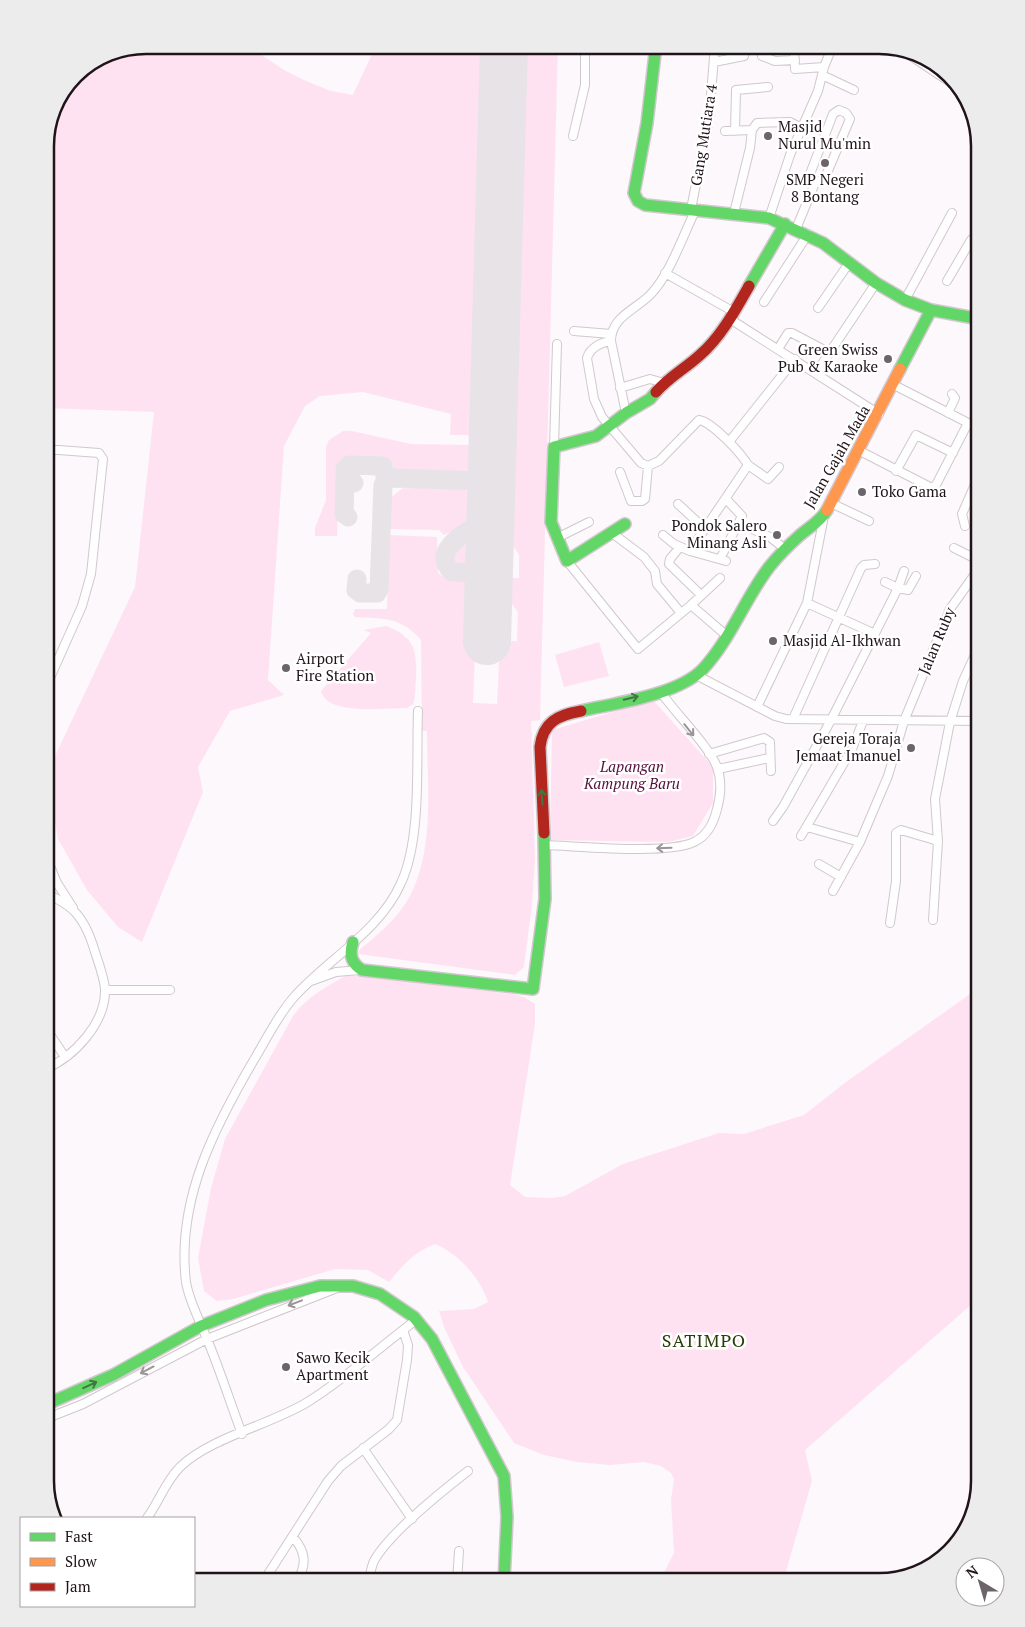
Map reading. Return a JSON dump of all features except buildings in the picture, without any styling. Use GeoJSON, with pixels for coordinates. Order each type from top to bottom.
{"type":"FeatureCollection","features":[{"type":"Feature","properties":{"kind":"street"},"geometry":{"type":"LineString","coordinates":[[573,136],[586,85],[585,54]]}},
{"type":"Feature","properties":{"kind":"street"},"geometry":{"type":"LineString","coordinates":[[655,54],[649,113],[634,193],[635,198],[642,204],[769,218],[808,234],[823,243],[876,283],[905,300],[931,310],[971,317]]}},
{"type":"Feature","properties":{"kind":"street","name":"Gang Mutiara 4"},"geometry":{"type":"LineString","coordinates":[[648,466],[641,463],[609,428],[594,399],[588,358],[593,348],[611,337],[614,325],[651,294],[665,273],[694,209],[709,119],[714,54]]}},
{"type":"Feature","properties":{"kind":"street"},"geometry":{"type":"LineString","coordinates":[[714,62],[744,56],[744,54]]}},
{"type":"Feature","properties":{"kind":"street"},"geometry":{"type":"LineString","coordinates":[[795,54],[796,70],[823,71],[854,90]]}},
{"type":"Feature","properties":{"kind":"street"},"geometry":{"type":"LineString","coordinates":[[769,218],[790,155],[818,91],[829,54]]}},
{"type":"Feature","properties":{"kind":"street"},"geometry":{"type":"LineString","coordinates":[[762,56],[775,62],[795,60]]}},
{"type":"Feature","properties":{"kind":"street"},"geometry":{"type":"LineString","coordinates":[[735,131],[736,90],[768,87]]}},
{"type":"Feature","properties":{"kind":"street"},"geometry":{"type":"LineString","coordinates":[[796,229],[815,183],[824,178],[827,173],[850,119],[839,110],[833,114],[810,174],[815,183]]}},
{"type":"Feature","properties":{"kind":"street"},"geometry":{"type":"LineString","coordinates":[[734,213],[750,148],[752,130],[757,123],[790,122],[802,128]]}},
{"type":"Feature","properties":{"kind":"street"},"geometry":{"type":"LineString","coordinates":[[725,130],[752,130]]}},
{"type":"Feature","properties":{"kind":"street"},"geometry":{"type":"LineString","coordinates":[[905,300],[952,213]]}},
{"type":"Feature","properties":{"kind":"street"},"geometry":{"type":"LineString","coordinates":[[554,447],[590,439],[609,428],[626,413],[650,399],[664,383],[702,354],[732,316],[785,224]]}},
{"type":"Feature","properties":{"kind":"street"},"geometry":{"type":"LineString","coordinates":[[764,302],[808,234]]}},
{"type":"Feature","properties":{"kind":"street"},"geometry":{"type":"LineString","coordinates":[[947,282],[971,240]]}},
{"type":"Feature","properties":{"kind":"street"},"geometry":{"type":"LineString","coordinates":[[818,308],[849,263]]}},
{"type":"Feature","properties":{"kind":"street"},"geometry":{"type":"LineString","coordinates":[[665,273],[879,414]]}},
{"type":"Feature","properties":{"kind":"street"},"geometry":{"type":"LineString","coordinates":[[816,373],[876,283]]}},
{"type":"Feature","properties":{"kind":"street","name":"Jalan Gajah Mada"},"geometry":{"type":"LineString","coordinates":[[696,675],[727,636],[760,580],[785,549],[824,516],[860,451],[931,310]]}},
{"type":"Feature","properties":{"kind":"street"},"geometry":{"type":"LineString","coordinates":[[574,331],[611,337],[626,413]]}},
{"type":"Feature","properties":{"kind":"street"},"geometry":{"type":"LineString","coordinates":[[778,349],[788,333],[792,333],[830,353]]}},
{"type":"Feature","properties":{"kind":"street"},"geometry":{"type":"LineString","coordinates":[[557,344],[551,522],[566,561],[638,649],[720,578]]}},
{"type":"Feature","properties":{"kind":"street"},"geometry":{"type":"LineString","coordinates":[[729,442],[795,359]]}},
{"type":"Feature","properties":{"kind":"street"},"geometry":{"type":"LineString","coordinates":[[620,388],[650,379],[664,383]]}},
{"type":"Feature","properties":{"kind":"street"},"geometry":{"type":"LineString","coordinates":[[894,385],[971,424]]}},
{"type":"Feature","properties":{"kind":"street"},"geometry":{"type":"LineString","coordinates":[[948,413],[955,398],[952,394]]}},
{"type":"Feature","properties":{"kind":"street"},"geometry":{"type":"LineString","coordinates":[[620,472],[632,502],[642,501],[645,499],[648,466],[659,461],[699,420],[705,422],[729,442],[748,465],[768,479],[779,468]]}},
{"type":"Feature","properties":{"kind":"street"},"geometry":{"type":"LineString","coordinates":[[860,451],[932,488],[936,485],[968,423]]}},
{"type":"Feature","properties":{"kind":"street"},"geometry":{"type":"LineString","coordinates":[[896,471],[916,435],[953,453]]}},
{"type":"Feature","properties":{"kind":"street"},"geometry":{"type":"LineString","coordinates":[[54,449],[99,453],[103,459],[91,574],[82,606],[54,669]]}},
{"type":"Feature","properties":{"kind":"street"},"geometry":{"type":"LineString","coordinates":[[690,551],[748,465]]}},
{"type":"Feature","properties":{"kind":"street"},"geometry":{"type":"LineString","coordinates":[[965,526],[962,514],[971,494]]}},
{"type":"Feature","properties":{"kind":"street"},"geometry":{"type":"LineString","coordinates":[[663,535],[680,547],[723,560],[742,516],[726,499]]}},
{"type":"Feature","properties":{"kind":"street"},"geometry":{"type":"LineString","coordinates":[[831,502],[869,521]]}},
{"type":"Feature","properties":{"kind":"street"},"geometry":{"type":"LineString","coordinates":[[678,504],[705,529]]}},
{"type":"Feature","properties":{"kind":"street"},"geometry":{"type":"LineString","coordinates":[[757,707],[807,603],[824,516]]}},
{"type":"Feature","properties":{"kind":"street"},"geometry":{"type":"LineString","coordinates":[[557,538],[589,522]]}},
{"type":"Feature","properties":{"kind":"street"},"geometry":{"type":"LineString","coordinates":[[739,523],[770,537],[785,549]]}},
{"type":"Feature","properties":{"kind":"street"},"geometry":{"type":"LineString","coordinates":[[566,561],[625,524]]}},
{"type":"Feature","properties":{"kind":"street"},"geometry":{"type":"LineString","coordinates":[[612,533],[644,557],[654,568],[657,584],[681,613]]}},
{"type":"Feature","properties":{"kind":"street"},"geometry":{"type":"LineString","coordinates":[[654,568],[669,563],[680,547]]}},
{"type":"Feature","properties":{"kind":"street"},"geometry":{"type":"LineString","coordinates":[[954,548],[971,556]]}},
{"type":"Feature","properties":{"kind":"street"},"geometry":{"type":"LineString","coordinates":[[669,563],[701,595]]}},
{"type":"Feature","properties":{"kind":"street"},"geometry":{"type":"LineString","coordinates":[[793,719],[860,568],[864,565],[874,564]]}},
{"type":"Feature","properties":{"kind":"street"},"geometry":{"type":"LineString","coordinates":[[773,821],[784,807],[831,720],[898,588],[904,571]]}},
{"type":"Feature","properties":{"kind":"street"},"geometry":{"type":"LineString","coordinates":[[885,582],[908,590],[916,576]]}},
{"type":"Feature","properties":{"kind":"street","name":"Jalan Ruby"},"geometry":{"type":"LineString","coordinates":[[833,891],[860,842],[891,768],[904,721],[950,609],[971,580]]}},
{"type":"Feature","properties":{"kind":"street"},"geometry":{"type":"LineString","coordinates":[[807,603],[875,634]]}},
{"type":"Feature","properties":{"kind":"street"},"geometry":{"type":"LineString","coordinates":[[691,605],[727,636]]}},
{"type":"Feature","properties":{"kind":"street"},"geometry":{"type":"LineString","coordinates":[[933,920],[938,841],[935,799],[950,722],[963,681],[971,664]]}},
{"type":"Feature","properties":{"kind":"street"},"geometry":{"type":"LineString","coordinates":[[307,983],[336,972],[362,970],[533,989],[545,899],[541,736],[545,727],[560,716],[660,691],[696,675],[775,716],[793,719],[863,721],[971,721]]}},
{"type":"Feature","properties":{"kind":"street"},"geometry":{"type":"LineString","coordinates":[[545,845],[671,848],[696,841],[710,828],[716,816],[720,797],[718,769],[709,754],[668,704],[660,691]]}},
{"type":"Feature","properties":{"kind":"street"},"geometry":{"type":"LineString","coordinates":[[242,1434],[186,1284],[185,1254],[190,1203],[203,1156],[229,1102],[288,1003],[307,983],[369,928],[395,897],[407,865],[415,825],[418,711]]}},
{"type":"Feature","properties":{"kind":"street"},"geometry":{"type":"LineString","coordinates":[[802,836],[852,749],[863,721]]}},
{"type":"Feature","properties":{"kind":"street"},"geometry":{"type":"LineString","coordinates":[[709,754],[762,737],[770,742],[769,758],[771,771]]}},
{"type":"Feature","properties":{"kind":"street"},"geometry":{"type":"LineString","coordinates":[[718,769],[769,758]]}},
{"type":"Feature","properties":{"kind":"street"},"geometry":{"type":"LineString","coordinates":[[807,827],[860,842]]}},
{"type":"Feature","properties":{"kind":"street"},"geometry":{"type":"LineString","coordinates":[[890,923],[896,881],[896,833],[901,830],[938,841]]}},
{"type":"Feature","properties":{"kind":"street"},"geometry":{"type":"LineString","coordinates":[[819,864],[841,877]]}},
{"type":"Feature","properties":{"kind":"street"},"geometry":{"type":"LineString","coordinates":[[54,876],[91,940],[105,990],[96,1022],[85,1039],[66,1057],[54,1064]]}},
{"type":"Feature","properties":{"kind":"street"},"geometry":{"type":"LineString","coordinates":[[54,886],[57,883]]}},
{"type":"Feature","properties":{"kind":"street"},"geometry":{"type":"LineString","coordinates":[[54,897],[74,910]]}},
{"type":"Feature","properties":{"kind":"street"},"geometry":{"type":"LineString","coordinates":[[353,942],[350,952],[351,960],[362,970]]}},
{"type":"Feature","properties":{"kind":"street"},"geometry":{"type":"LineString","coordinates":[[105,990],[170,990]]}},
{"type":"Feature","properties":{"kind":"street"},"geometry":{"type":"LineString","coordinates":[[54,1040],[66,1057]]}},
{"type":"Feature","properties":{"kind":"street"},"geometry":{"type":"LineString","coordinates":[[54,1401],[113,1375],[183,1338],[201,1326],[238,1310],[293,1291],[320,1286],[353,1286],[380,1294],[397,1304],[416,1320],[432,1339],[504,1476],[507,1517],[504,1573]]}},
{"type":"Feature","properties":{"kind":"street"},"geometry":{"type":"LineString","coordinates":[[54,1415],[83,1404],[207,1339],[341,1287]]}},
{"type":"Feature","properties":{"kind":"street"},"geometry":{"type":"LineString","coordinates":[[148,1517],[157,1499],[180,1467],[210,1447],[242,1434],[305,1403],[416,1320]]}},
{"type":"Feature","properties":{"kind":"street"},"geometry":{"type":"LineString","coordinates":[[269,1573],[328,1481],[363,1448],[389,1429],[397,1420],[408,1352],[408,1345],[402,1330]]}},
{"type":"Feature","properties":{"kind":"street"},"geometry":{"type":"LineString","coordinates":[[363,1448],[412,1518]]}},
{"type":"Feature","properties":{"kind":"street"},"geometry":{"type":"LineString","coordinates":[[371,1573],[374,1562],[412,1518],[468,1471]]}},
{"type":"Feature","properties":{"kind":"street"},"geometry":{"type":"LineString","coordinates":[[293,1537],[300,1545],[304,1558],[304,1567],[301,1573]]}},
{"type":"Feature","properties":{"kind":"street"},"geometry":{"type":"LineString","coordinates":[[458,1573],[459,1552]]}},
{"type":"Feature","properties":{"kind":"green space"},"geometry":{"type":"Polygon","coordinates":[[[139,54],[260,54],[284,70],[306,81],[331,91],[353,95],[372,54],[491,54],[481,428],[474,435],[450,435],[451,414],[363,392],[320,396],[305,406],[284,446],[268,680],[284,695],[230,711],[198,767],[203,792],[142,942],[118,927],[87,890],[58,839],[54,815],[54,758],[135,587],[154,412],[54,408],[54,139],[63,105],[77,85],[95,69],[110,61],[139,54]]]}},
{"type":"Feature","properties":{"kind":"green space"},"geometry":{"type":"Polygon","coordinates":[[[516,54],[558,54],[540,720],[531,721],[535,859],[532,904],[524,967],[515,975],[358,954],[359,950],[395,917],[411,894],[424,856],[427,835],[428,793],[427,731],[422,731],[421,640],[399,623],[391,620],[355,617],[353,614],[355,609],[387,609],[389,535],[437,537],[438,573],[447,579],[478,581],[473,703],[497,704],[500,641],[517,641],[518,612],[500,588],[501,578],[519,578],[519,555],[503,529],[516,54]]]}},
{"type":"Feature","properties":{"kind":"green space"},"geometry":{"type":"Polygon","coordinates":[[[343,431],[352,431],[411,444],[475,445],[481,451],[481,466],[477,471],[467,476],[405,474],[394,468],[391,462],[340,461],[337,536],[315,536],[315,528],[326,500],[326,447],[329,440],[343,431]]]}},
{"type":"Feature","properties":{"kind":"green space"},"geometry":{"type":"Polygon","coordinates":[[[403,488],[450,488],[473,493],[478,500],[479,514],[464,526],[444,535],[439,530],[389,529],[390,498],[403,488]]]}},
{"type":"Feature","properties":{"kind":"green space"},"geometry":{"type":"Polygon","coordinates":[[[465,545],[473,548],[476,556],[473,564],[465,567],[457,564],[454,556],[457,548],[465,545]]]}},
{"type":"Feature","properties":{"kind":"green space"},"geometry":{"type":"Polygon","coordinates":[[[386,626],[403,635],[413,647],[416,670],[413,704],[407,708],[358,709],[334,704],[326,699],[321,691],[371,633],[363,630],[386,626]]]}},
{"type":"Feature","properties":{"kind":"green space"},"geometry":{"type":"Polygon","coordinates":[[[599,642],[609,676],[564,687],[555,655],[599,642]]]}},
{"type":"Feature","properties":{"kind":"green space","name":"Lapangan Kampung Baru"},"geometry":{"type":"Polygon","coordinates":[[[653,700],[713,767],[713,803],[693,836],[669,842],[550,840],[552,730],[653,700]]]}},
{"type":"Feature","properties":{"kind":"green space"},"geometry":{"type":"Polygon","coordinates":[[[345,976],[364,976],[512,994],[524,997],[535,1004],[535,1024],[510,1185],[525,1197],[552,1198],[565,1196],[623,1164],[719,1133],[744,1134],[804,1115],[846,1082],[971,993],[971,1305],[805,1450],[812,1481],[786,1573],[664,1573],[674,1553],[671,1500],[674,1479],[671,1473],[661,1466],[644,1462],[610,1465],[577,1462],[544,1455],[514,1443],[463,1367],[444,1327],[439,1311],[474,1309],[488,1302],[480,1284],[468,1268],[444,1248],[435,1244],[421,1251],[404,1265],[389,1282],[368,1270],[335,1269],[233,1299],[217,1301],[204,1291],[198,1258],[211,1188],[225,1139],[293,1016],[310,998],[345,976]]]}},
{"type":"Feature","properties":{"kind":"taxiway"},"geometry":{"type":"LineString","coordinates":[[354,483],[345,479],[345,469],[349,465],[383,466],[384,473],[393,478]]}},
{"type":"Feature","properties":{"kind":"taxiway"},"geometry":{"type":"LineString","coordinates":[[492,468],[480,481],[487,486],[492,497]]}},
{"type":"Feature","properties":{"kind":"taxiway"},"geometry":{"type":"LineString","coordinates":[[357,579],[356,590],[360,593],[377,593],[379,589],[383,485],[386,480],[393,478],[480,481]]}},
{"type":"Feature","properties":{"kind":"taxiway"},"geometry":{"type":"LineString","coordinates":[[345,479],[344,514],[348,517]]}},
{"type":"Feature","properties":{"kind":"taxiway"},"geometry":{"type":"LineString","coordinates":[[490,573],[452,572],[446,563],[445,555],[449,547],[465,532],[491,517]]}},
{"type":"Feature","properties":{"kind":"runway"},"geometry":{"type":"LineString","coordinates":[[487,641],[504,54]]}},
{"type":"Feature","properties":{"kind":"traffic: fast"},"geometry":{"type":"LineString","coordinates":[[655,54],[647,123],[634,193],[638,201],[645,205],[769,218],[823,243],[876,283],[905,300],[931,310],[971,317]]}},
{"type":"Feature","properties":{"kind":"traffic: fast"},"geometry":{"type":"LineString","coordinates":[[749,286],[785,224]]}},
{"type":"Feature","properties":{"kind":"traffic: fast"},"geometry":{"type":"LineString","coordinates":[[900,369],[931,310]]}},
{"type":"Feature","properties":{"kind":"traffic: fast"},"geometry":{"type":"LineString","coordinates":[[625,524],[567,561],[551,522],[554,447],[596,436],[626,413],[650,399],[656,392]]}},
{"type":"Feature","properties":{"kind":"traffic: fast"},"geometry":{"type":"LineString","coordinates":[[581,711],[663,692],[692,678],[703,669],[722,645],[753,591],[770,566],[780,554],[821,518],[827,510]]}},
{"type":"Feature","properties":{"kind":"traffic: fast"},"geometry":{"type":"LineString","coordinates":[[353,942],[352,958],[355,964],[362,970],[533,989],[545,899],[544,833]]}},
{"type":"Feature","properties":{"kind":"traffic: fast"},"geometry":{"type":"LineString","coordinates":[[54,1401],[113,1375],[201,1326],[266,1300],[320,1286],[353,1286],[380,1294],[414,1317],[432,1339],[504,1476],[507,1517],[504,1573]]}},
{"type":"Feature","properties":{"kind":"traffic: slow"},"geometry":{"type":"LineString","coordinates":[[827,510],[900,369]]}},
{"type":"Feature","properties":{"kind":"traffic: jam"},"geometry":{"type":"LineString","coordinates":[[656,392],[708,348],[727,322],[749,286]]}},
{"type":"Feature","properties":{"kind":"traffic: jam"},"geometry":{"type":"LineString","coordinates":[[544,833],[540,747],[544,731],[553,721],[565,715],[581,711]]}},
{"type":"Feature","properties":{"kind":"place","name":"Masjid Nurul Mu'min"},"geometry":{"type":"Point","coordinates":[768,136]}},
{"type":"Feature","properties":{"kind":"place","name":"SMP Negeri 8 Bontang"},"geometry":{"type":"Point","coordinates":[825,163]}},
{"type":"Feature","properties":{"kind":"place","name":"Green Swiss Pub & Karaoke"},"geometry":{"type":"Point","coordinates":[888,359]}},
{"type":"Feature","properties":{"kind":"place","name":"Toko Gama"},"geometry":{"type":"Point","coordinates":[862,492]}},
{"type":"Feature","properties":{"kind":"place","name":"Pondok Salero Minang Asli"},"geometry":{"type":"Point","coordinates":[777,535]}},
{"type":"Feature","properties":{"kind":"place","name":"Masjid Al-Ikhwan"},"geometry":{"type":"Point","coordinates":[773,641]}},
{"type":"Feature","properties":{"kind":"place","name":"Airport Fire Station"},"geometry":{"type":"Point","coordinates":[286,668]}},
{"type":"Feature","properties":{"kind":"place","name":"Gereja Toraja Jemaat Imanuel"},"geometry":{"type":"Point","coordinates":[911,748]}},
{"type":"Feature","properties":{"kind":"place","name":"Sawo Kecik Apartment"},"geometry":{"type":"Point","coordinates":[286,1367]}},
{"type":"Feature","properties":{"kind":"district","name":"SATIMPO"},"geometry":{"type":"Point","coordinates":[704,1341]}}]}
